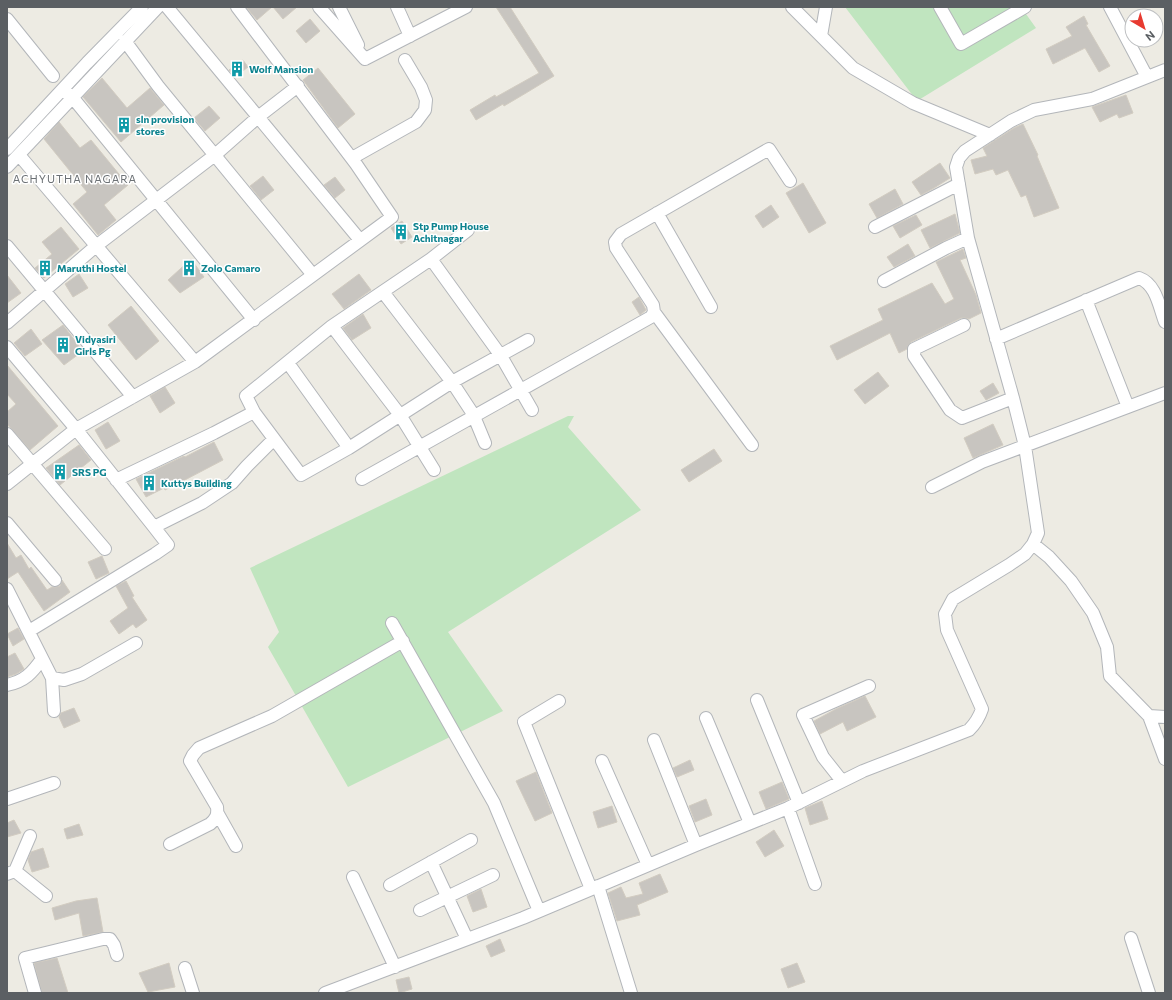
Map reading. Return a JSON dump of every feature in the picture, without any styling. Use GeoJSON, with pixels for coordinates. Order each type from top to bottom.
{"type":"FeatureCollection","features":[{"type":"Feature","properties":{"kind":"street"},"geometry":{"type":"LineString","coordinates":[[7,149],[142,7]]}},
{"type":"Feature","properties":{"kind":"street"},"geometry":{"type":"LineString","coordinates":[[7,167],[158,7]]}},
{"type":"Feature","properties":{"kind":"street"},"geometry":{"type":"LineString","coordinates":[[167,7],[360,240]]}},
{"type":"Feature","properties":{"kind":"street"},"geometry":{"type":"LineString","coordinates":[[7,484],[76,430],[195,362],[392,217],[352,158],[237,7]]}},
{"type":"Feature","properties":{"kind":"street"},"geometry":{"type":"LineString","coordinates":[[319,7],[364,59]]}},
{"type":"Feature","properties":{"kind":"street"},"geometry":{"type":"LineString","coordinates":[[339,7],[364,59]]}},
{"type":"Feature","properties":{"kind":"street"},"geometry":{"type":"LineString","coordinates":[[397,7],[410,36]]}},
{"type":"Feature","properties":{"kind":"street"},"geometry":{"type":"LineString","coordinates":[[792,7],[853,68],[906,99],[990,134]]}},
{"type":"Feature","properties":{"kind":"street"},"geometry":{"type":"LineString","coordinates":[[821,36],[826,7]]}},
{"type":"Feature","properties":{"kind":"street"},"geometry":{"type":"LineString","coordinates":[[940,7],[961,44],[1025,7]]}},
{"type":"Feature","properties":{"kind":"street"},"geometry":{"type":"LineString","coordinates":[[1110,7],[1147,77]]}},
{"type":"Feature","properties":{"kind":"street"},"geometry":{"type":"LineString","coordinates":[[364,59],[463,8]]}},
{"type":"Feature","properties":{"kind":"street"},"geometry":{"type":"LineString","coordinates":[[7,19],[54,76]]}},
{"type":"Feature","properties":{"kind":"street"},"geometry":{"type":"LineString","coordinates":[[125,41],[158,86],[313,275]]}},
{"type":"Feature","properties":{"kind":"street"},"geometry":{"type":"LineString","coordinates":[[352,158],[416,122],[425,110],[426,100],[421,87],[405,60]]}},
{"type":"Feature","properties":{"kind":"street"},"geometry":{"type":"LineString","coordinates":[[325,993],[595,888],[793,806],[864,771],[969,730],[976,724],[982,709],[947,630],[945,614],[953,599],[1025,554],[1033,544],[1038,533],[1025,446],[1014,398],[968,238],[956,167],[959,158],[964,151],[1011,121],[1034,110],[1092,98],[1165,70]]}},
{"type":"Feature","properties":{"kind":"street"},"geometry":{"type":"LineString","coordinates":[[7,323],[96,246],[157,201],[215,155],[258,117],[298,86]]}},
{"type":"Feature","properties":{"kind":"street"},"geometry":{"type":"LineString","coordinates":[[63,89],[73,98],[254,320]]}},
{"type":"Feature","properties":{"kind":"street"},"geometry":{"type":"LineString","coordinates":[[752,445],[654,312],[653,305],[616,248],[616,242],[621,234],[769,149],[790,181]]}},
{"type":"Feature","properties":{"kind":"street"},"geometry":{"type":"LineString","coordinates":[[19,155],[195,362]]}},
{"type":"Feature","properties":{"kind":"street"},"geometry":{"type":"LineString","coordinates":[[875,227],[959,184]]}},
{"type":"Feature","properties":{"kind":"street"},"geometry":{"type":"LineString","coordinates":[[657,213],[711,307]]}},
{"type":"Feature","properties":{"kind":"street"},"geometry":{"type":"LineString","coordinates":[[468,230],[431,259],[332,326],[246,396],[254,412],[301,475],[349,448],[452,382],[528,340]]}},
{"type":"Feature","properties":{"kind":"street"},"geometry":{"type":"LineString","coordinates":[[884,281],[968,238]]}},
{"type":"Feature","properties":{"kind":"street"},"geometry":{"type":"LineString","coordinates":[[7,246],[133,397]]}},
{"type":"Feature","properties":{"kind":"street"},"geometry":{"type":"LineString","coordinates":[[431,259],[501,356],[532,410]]}},
{"type":"Feature","properties":{"kind":"street"},"geometry":{"type":"LineString","coordinates":[[996,339],[1139,278],[1146,280],[1153,288],[1165,322]]}},
{"type":"Feature","properties":{"kind":"street"},"geometry":{"type":"LineString","coordinates":[[383,292],[452,382],[474,416],[485,443]]}},
{"type":"Feature","properties":{"kind":"street"},"geometry":{"type":"LineString","coordinates":[[1086,300],[1128,407]]}},
{"type":"Feature","properties":{"kind":"street"},"geometry":{"type":"LineString","coordinates":[[362,479],[651,317],[654,312]]}},
{"type":"Feature","properties":{"kind":"street"},"geometry":{"type":"LineString","coordinates":[[964,325],[914,350],[916,360],[950,410],[962,418],[1014,398]]}},
{"type":"Feature","properties":{"kind":"street"},"geometry":{"type":"LineString","coordinates":[[332,326],[400,415],[434,470]]}},
{"type":"Feature","properties":{"kind":"street"},"geometry":{"type":"LineString","coordinates":[[7,347],[168,544],[155,554],[29,631]]}},
{"type":"Feature","properties":{"kind":"street"},"geometry":{"type":"LineString","coordinates":[[288,363],[349,448]]}},
{"type":"Feature","properties":{"kind":"street"},"geometry":{"type":"LineString","coordinates":[[932,487],[982,462],[1165,393]]}},
{"type":"Feature","properties":{"kind":"street"},"geometry":{"type":"LineString","coordinates":[[116,480],[254,412]]}},
{"type":"Feature","properties":{"kind":"street"},"geometry":{"type":"LineString","coordinates":[[7,434],[106,549]]}},
{"type":"Feature","properties":{"kind":"street"},"geometry":{"type":"LineString","coordinates":[[154,527],[202,503],[232,483],[274,439]]}},
{"type":"Feature","properties":{"kind":"street"},"geometry":{"type":"LineString","coordinates":[[7,523],[55,580]]}},
{"type":"Feature","properties":{"kind":"street"},"geometry":{"type":"LineString","coordinates":[[1033,544],[1049,557],[1071,581],[1093,613],[1107,647],[1110,676],[1149,716],[1165,759]]}},
{"type":"Feature","properties":{"kind":"street"},"geometry":{"type":"LineString","coordinates":[[7,589],[52,678],[54,711]]}},
{"type":"Feature","properties":{"kind":"street"},"geometry":{"type":"LineString","coordinates":[[392,623],[494,803],[538,911]]}},
{"type":"Feature","properties":{"kind":"street"},"geometry":{"type":"LineString","coordinates":[[236,846],[218,814],[217,807],[190,761],[193,755],[199,748],[272,716],[403,641]]}},
{"type":"Feature","properties":{"kind":"street"},"geometry":{"type":"LineString","coordinates":[[52,678],[64,680],[82,674],[136,643]]}},
{"type":"Feature","properties":{"kind":"street"},"geometry":{"type":"LineString","coordinates":[[7,685],[14,684],[32,673],[42,659]]}},
{"type":"Feature","properties":{"kind":"street"},"geometry":{"type":"LineString","coordinates":[[842,781],[823,757],[804,715],[869,686]]}},
{"type":"Feature","properties":{"kind":"street"},"geometry":{"type":"LineString","coordinates":[[757,700],[793,806],[815,884]]}},
{"type":"Feature","properties":{"kind":"street"},"geometry":{"type":"LineString","coordinates":[[559,701],[524,722],[595,888],[631,993]]}},
{"type":"Feature","properties":{"kind":"street"},"geometry":{"type":"LineString","coordinates":[[1149,716],[1165,717]]}},
{"type":"Feature","properties":{"kind":"street"},"geometry":{"type":"LineString","coordinates":[[706,718],[750,823]]}},
{"type":"Feature","properties":{"kind":"street"},"geometry":{"type":"LineString","coordinates":[[654,740],[696,845]]}},
{"type":"Feature","properties":{"kind":"street"},"geometry":{"type":"LineString","coordinates":[[602,761],[648,865]]}},
{"type":"Feature","properties":{"kind":"street"},"geometry":{"type":"LineString","coordinates":[[7,799],[54,783]]}},
{"type":"Feature","properties":{"kind":"street"},"geometry":{"type":"LineString","coordinates":[[170,844],[210,824],[216,819],[218,814]]}},
{"type":"Feature","properties":{"kind":"street"},"geometry":{"type":"LineString","coordinates":[[30,836],[11,872],[46,896]]}},
{"type":"Feature","properties":{"kind":"street"},"geometry":{"type":"LineString","coordinates":[[390,884],[471,840]]}},
{"type":"Feature","properties":{"kind":"street"},"geometry":{"type":"LineString","coordinates":[[431,862],[467,939]]}},
{"type":"Feature","properties":{"kind":"street"},"geometry":{"type":"LineString","coordinates":[[420,910],[493,875]]}},
{"type":"Feature","properties":{"kind":"street"},"geometry":{"type":"LineString","coordinates":[[353,877],[394,967]]}},
{"type":"Feature","properties":{"kind":"street"},"geometry":{"type":"LineString","coordinates":[[1131,938],[1149,993]]}},
{"type":"Feature","properties":{"kind":"street"},"geometry":{"type":"LineString","coordinates":[[35,993],[25,958],[103,939],[110,939],[114,945],[117,955]]}},
{"type":"Feature","properties":{"kind":"street"},"geometry":{"type":"LineString","coordinates":[[185,968],[194,993]]}},
{"type":"Feature","properties":{"kind":"green space"},"geometry":{"type":"Polygon","coordinates":[[[845,7],[1021,7],[1036,28],[917,101],[845,7]]]}},
{"type":"Feature","properties":{"kind":"green space"},"geometry":{"type":"Polygon","coordinates":[[[568,416],[574,416],[568,427],[641,510],[448,632],[503,711],[348,787],[268,647],[279,632],[250,568],[568,416]]]}},
{"type":"Feature","properties":{"kind":"building"},"geometry":{"type":"Polygon","coordinates":[[[246,7],[272,7],[257,20],[246,7]]]}},
{"type":"Feature","properties":{"kind":"building"},"geometry":{"type":"Polygon","coordinates":[[[273,7],[297,7],[283,19],[273,7]]]}},
{"type":"Feature","properties":{"kind":"building"},"geometry":{"type":"Polygon","coordinates":[[[496,7],[510,7],[554,76],[504,106],[503,104],[476,120],[470,110],[495,95],[496,97],[539,73],[496,7]]]}},
{"type":"Feature","properties":{"kind":"building"},"geometry":{"type":"Polygon","coordinates":[[[1084,16],[1088,24],[1086,25],[1110,66],[1099,72],[1085,48],[1053,64],[1046,49],[1072,36],[1066,27],[1084,16]]]}},
{"type":"Feature","properties":{"kind":"building"},"geometry":{"type":"Polygon","coordinates":[[[310,19],[320,31],[306,43],[296,31],[310,19]]]}},
{"type":"Feature","properties":{"kind":"building","name":"Wolf Mansion"},"geometry":{"type":"Polygon","coordinates":[[[243,60],[248,67],[235,77],[229,70],[243,60]]]}},
{"type":"Feature","properties":{"kind":"building"},"geometry":{"type":"Polygon","coordinates":[[[318,68],[355,114],[338,128],[303,80],[318,68]]]}},
{"type":"Feature","properties":{"kind":"building","name":"sln provision stores"},"geometry":{"type":"Polygon","coordinates":[[[102,78],[127,108],[150,88],[164,105],[121,142],[83,97],[102,78]]]}},
{"type":"Feature","properties":{"kind":"building"},"geometry":{"type":"Polygon","coordinates":[[[1126,95],[1133,113],[1119,118],[1117,114],[1100,122],[1092,107],[1126,95]]]}},
{"type":"Feature","properties":{"kind":"building"},"geometry":{"type":"Polygon","coordinates":[[[209,106],[220,118],[205,131],[194,118],[209,106]]]}},
{"type":"Feature","properties":{"kind":"building"},"geometry":{"type":"Polygon","coordinates":[[[59,122],[80,148],[91,140],[128,185],[104,205],[116,220],[98,235],[73,204],[87,192],[44,139],[59,122]]]}},
{"type":"Feature","properties":{"kind":"building"},"geometry":{"type":"Polygon","coordinates":[[[1023,124],[1038,155],[1037,156],[1059,208],[1034,217],[1026,195],[1021,197],[1008,170],[996,175],[993,169],[975,174],[971,160],[987,156],[983,148],[1014,128],[1023,124]]]}},
{"type":"Feature","properties":{"kind":"building"},"geometry":{"type":"Polygon","coordinates":[[[940,163],[950,178],[921,195],[912,182],[940,163]]]}},
{"type":"Feature","properties":{"kind":"building"},"geometry":{"type":"Polygon","coordinates":[[[263,176],[274,190],[261,200],[250,186],[263,176]]]}},
{"type":"Feature","properties":{"kind":"building"},"geometry":{"type":"Polygon","coordinates":[[[335,177],[345,190],[335,198],[324,185],[335,177]]]}},
{"type":"Feature","properties":{"kind":"building"},"geometry":{"type":"Polygon","coordinates":[[[803,183],[826,223],[809,233],[786,193],[803,183]]]}},
{"type":"Feature","properties":{"kind":"building"},"geometry":{"type":"Polygon","coordinates":[[[895,189],[903,204],[877,218],[869,204],[895,189]]]}},
{"type":"Feature","properties":{"kind":"building"},"geometry":{"type":"Polygon","coordinates":[[[771,205],[779,217],[763,228],[755,216],[771,205]]]}},
{"type":"Feature","properties":{"kind":"building"},"geometry":{"type":"Polygon","coordinates":[[[955,214],[960,233],[930,248],[921,230],[955,214]]]}},
{"type":"Feature","properties":{"kind":"building"},"geometry":{"type":"Polygon","coordinates":[[[916,215],[922,225],[900,238],[893,226],[916,215]]]}},
{"type":"Feature","properties":{"kind":"building","name":"Stp Pump House Achitnagar"},"geometry":{"type":"Polygon","coordinates":[[[402,221],[412,237],[401,244],[391,228],[402,221]]]}},
{"type":"Feature","properties":{"kind":"building"},"geometry":{"type":"Polygon","coordinates":[[[61,227],[79,249],[44,278],[35,268],[52,254],[42,242],[61,227]]]}},
{"type":"Feature","properties":{"kind":"building"},"geometry":{"type":"Polygon","coordinates":[[[908,244],[915,256],[894,267],[887,257],[908,244]]]}},
{"type":"Feature","properties":{"kind":"building"},"geometry":{"type":"Polygon","coordinates":[[[963,249],[966,258],[960,260],[976,295],[981,313],[969,319],[961,318],[911,342],[907,349],[899,353],[890,333],[837,360],[830,346],[883,320],[878,309],[932,283],[945,304],[954,299],[936,262],[963,249]]]}},
{"type":"Feature","properties":{"kind":"building","name":"Zolo Camaro"},"geometry":{"type":"Polygon","coordinates":[[[191,259],[204,277],[180,293],[168,280],[191,259]]]}},
{"type":"Feature","properties":{"kind":"building"},"geometry":{"type":"Polygon","coordinates":[[[79,274],[88,288],[73,297],[65,284],[79,274]]]}},
{"type":"Feature","properties":{"kind":"building"},"geometry":{"type":"Polygon","coordinates":[[[359,274],[371,290],[344,309],[332,294],[359,274]]]}},
{"type":"Feature","properties":{"kind":"building"},"geometry":{"type":"Polygon","coordinates":[[[7,275],[21,293],[7,303],[7,275]]]}},
{"type":"Feature","properties":{"kind":"building"},"geometry":{"type":"Polygon","coordinates":[[[639,297],[646,310],[640,315],[632,302],[639,297]]]}},
{"type":"Feature","properties":{"kind":"building"},"geometry":{"type":"Polygon","coordinates":[[[131,306],[159,341],[136,360],[108,325],[131,306]]]}},
{"type":"Feature","properties":{"kind":"building"},"geometry":{"type":"Polygon","coordinates":[[[363,314],[371,328],[352,340],[343,328],[363,314]]]}},
{"type":"Feature","properties":{"kind":"building","name":"Vidyasiri Girls Pg"},"geometry":{"type":"Polygon","coordinates":[[[63,325],[83,351],[64,365],[42,340],[63,325]]]}},
{"type":"Feature","properties":{"kind":"building"},"geometry":{"type":"Polygon","coordinates":[[[31,329],[42,344],[25,356],[14,343],[31,329]]]}},
{"type":"Feature","properties":{"kind":"building"},"geometry":{"type":"Polygon","coordinates":[[[7,365],[58,426],[30,450],[7,424],[7,412],[16,404],[7,394],[7,365]]]}},
{"type":"Feature","properties":{"kind":"building"},"geometry":{"type":"Polygon","coordinates":[[[878,372],[889,386],[865,404],[854,390],[878,372]]]}},
{"type":"Feature","properties":{"kind":"building"},"geometry":{"type":"Polygon","coordinates":[[[993,383],[999,393],[986,400],[980,391],[993,383]]]}},
{"type":"Feature","properties":{"kind":"building"},"geometry":{"type":"Polygon","coordinates":[[[165,387],[175,403],[160,413],[150,396],[165,387]]]}},
{"type":"Feature","properties":{"kind":"building"},"geometry":{"type":"Polygon","coordinates":[[[108,422],[120,441],[106,449],[95,430],[108,422]]]}},
{"type":"Feature","properties":{"kind":"building"},"geometry":{"type":"Polygon","coordinates":[[[993,424],[1003,445],[973,458],[964,438],[993,424]]]}},
{"type":"Feature","properties":{"kind":"building"},"geometry":{"type":"Polygon","coordinates":[[[214,442],[223,460],[165,490],[164,488],[146,497],[136,479],[214,442]]]}},
{"type":"Feature","properties":{"kind":"building"},"geometry":{"type":"Polygon","coordinates":[[[79,445],[91,460],[60,485],[46,468],[79,445]]]}},
{"type":"Feature","properties":{"kind":"building"},"geometry":{"type":"Polygon","coordinates":[[[714,449],[722,461],[689,482],[681,470],[714,449]]]}},
{"type":"Feature","properties":{"kind":"building"},"geometry":{"type":"Polygon","coordinates":[[[7,543],[16,558],[21,555],[29,569],[31,567],[47,590],[52,587],[60,586],[62,580],[70,592],[44,611],[18,572],[7,579],[7,543]]]}},
{"type":"Feature","properties":{"kind":"building"},"geometry":{"type":"Polygon","coordinates":[[[102,556],[109,573],[96,579],[88,562],[102,556]]]}},
{"type":"Feature","properties":{"kind":"building"},"geometry":{"type":"Polygon","coordinates":[[[126,581],[134,596],[132,597],[147,620],[136,628],[133,624],[119,634],[110,621],[128,608],[116,586],[126,581]]]}},
{"type":"Feature","properties":{"kind":"building"},"geometry":{"type":"Polygon","coordinates":[[[18,628],[24,639],[13,646],[7,634],[18,628]]]}},
{"type":"Feature","properties":{"kind":"building"},"geometry":{"type":"Polygon","coordinates":[[[15,653],[24,669],[7,677],[7,657],[15,653]]]}},
{"type":"Feature","properties":{"kind":"building"},"geometry":{"type":"Polygon","coordinates":[[[865,696],[876,717],[847,731],[843,722],[820,734],[814,721],[865,696]]]}},
{"type":"Feature","properties":{"kind":"building"},"geometry":{"type":"Polygon","coordinates":[[[74,708],[80,721],[64,728],[59,717],[61,713],[74,708]]]}},
{"type":"Feature","properties":{"kind":"building"},"geometry":{"type":"Polygon","coordinates":[[[690,760],[694,770],[677,777],[673,768],[690,760]]]}},
{"type":"Feature","properties":{"kind":"building"},"geometry":{"type":"Polygon","coordinates":[[[536,772],[552,813],[535,821],[516,781],[536,772]]]}},
{"type":"Feature","properties":{"kind":"building"},"geometry":{"type":"Polygon","coordinates":[[[782,782],[789,799],[766,809],[759,792],[782,782]]]}},
{"type":"Feature","properties":{"kind":"building"},"geometry":{"type":"Polygon","coordinates":[[[706,799],[712,815],[695,822],[689,806],[706,799]]]}},
{"type":"Feature","properties":{"kind":"building"},"geometry":{"type":"Polygon","coordinates":[[[822,801],[828,819],[810,825],[805,808],[822,801]]]}},
{"type":"Feature","properties":{"kind":"building"},"geometry":{"type":"Polygon","coordinates":[[[612,806],[617,822],[598,828],[593,812],[612,806]]]}},
{"type":"Feature","properties":{"kind":"building"},"geometry":{"type":"Polygon","coordinates":[[[14,820],[21,833],[7,837],[7,823],[14,820]]]}},
{"type":"Feature","properties":{"kind":"building"},"geometry":{"type":"Polygon","coordinates":[[[79,824],[83,835],[67,839],[64,829],[79,824]]]}},
{"type":"Feature","properties":{"kind":"building"},"geometry":{"type":"Polygon","coordinates":[[[774,830],[784,846],[765,857],[756,842],[774,830]]]}},
{"type":"Feature","properties":{"kind":"building"},"geometry":{"type":"Polygon","coordinates":[[[43,848],[49,867],[32,872],[28,860],[31,852],[43,848]]]}},
{"type":"Feature","properties":{"kind":"building"},"geometry":{"type":"Polygon","coordinates":[[[660,874],[668,892],[637,905],[640,915],[617,921],[608,893],[621,887],[626,898],[643,894],[639,883],[660,874]]]}},
{"type":"Feature","properties":{"kind":"building"},"geometry":{"type":"Polygon","coordinates":[[[481,889],[487,907],[473,912],[467,896],[481,889]]]}},
{"type":"Feature","properties":{"kind":"building"},"geometry":{"type":"Polygon","coordinates":[[[97,898],[103,932],[83,936],[79,913],[55,920],[52,908],[76,901],[97,898]]]}},
{"type":"Feature","properties":{"kind":"building"},"geometry":{"type":"Polygon","coordinates":[[[500,939],[505,951],[491,957],[486,946],[500,939]]]}},
{"type":"Feature","properties":{"kind":"building"},"geometry":{"type":"Polygon","coordinates":[[[57,958],[68,993],[42,993],[34,963],[57,958]]]}},
{"type":"Feature","properties":{"kind":"building"},"geometry":{"type":"Polygon","coordinates":[[[169,963],[175,987],[148,992],[139,973],[169,963]]]}},
{"type":"Feature","properties":{"kind":"building"},"geometry":{"type":"Polygon","coordinates":[[[797,963],[805,982],[788,988],[781,969],[797,963]]]}},
{"type":"Feature","properties":{"kind":"building"},"geometry":{"type":"Polygon","coordinates":[[[409,977],[412,989],[399,993],[396,980],[409,977]]]}},
{"type":"Feature","properties":{"kind":"place","name":"Wolf Mansion"},"geometry":{"type":"Point","coordinates":[237,69]}},
{"type":"Feature","properties":{"kind":"place","name":"sln provision stores"},"geometry":{"type":"Point","coordinates":[124,125]}},
{"type":"Feature","properties":{"kind":"place","name":"Stp Pump House Achitnagar"},"geometry":{"type":"Point","coordinates":[401,232]}},
{"type":"Feature","properties":{"kind":"place","name":"Maruthi Hostel"},"geometry":{"type":"Point","coordinates":[45,268]}},
{"type":"Feature","properties":{"kind":"place","name":"Zolo Camaro"},"geometry":{"type":"Point","coordinates":[189,268]}},
{"type":"Feature","properties":{"kind":"place","name":"Vidyasiri Girls Pg"},"geometry":{"type":"Point","coordinates":[63,345]}},
{"type":"Feature","properties":{"kind":"place","name":"SRS PG"},"geometry":{"type":"Point","coordinates":[60,472]}},
{"type":"Feature","properties":{"kind":"place","name":"Kuttys Building"},"geometry":{"type":"Point","coordinates":[149,483]}},
{"type":"Feature","properties":{"kind":"district","name":"ACHYUTHA NAGARA"},"geometry":{"type":"Point","coordinates":[75,179]}}]}
